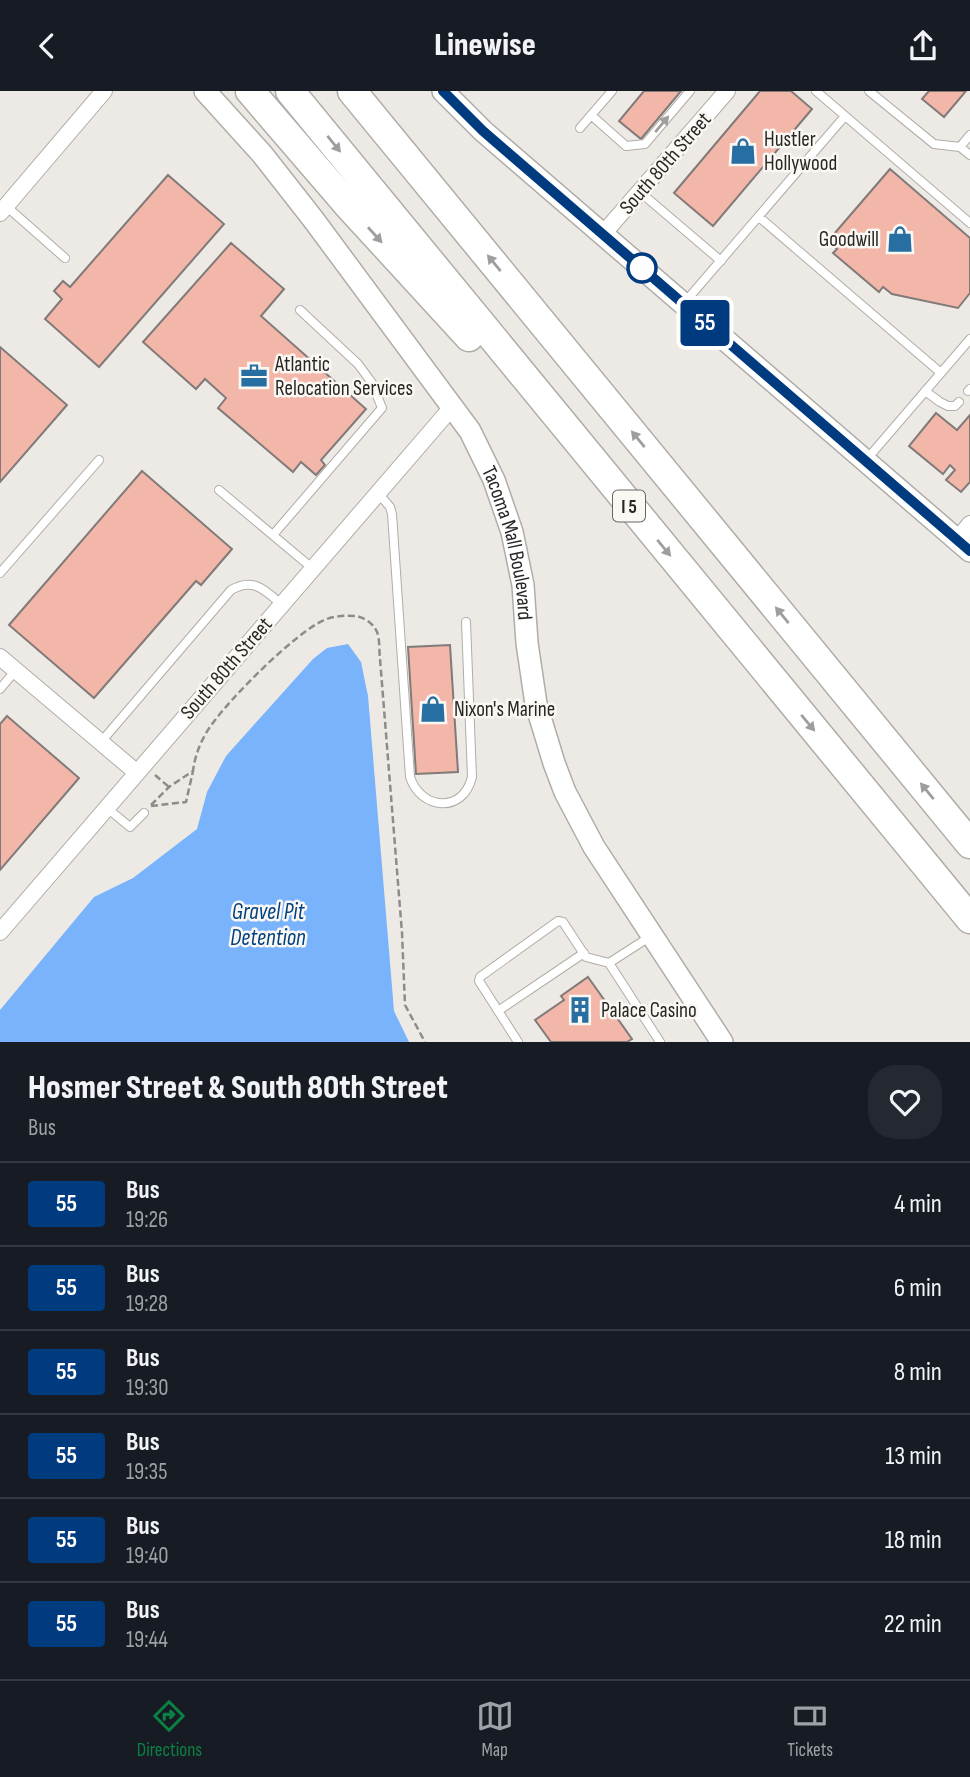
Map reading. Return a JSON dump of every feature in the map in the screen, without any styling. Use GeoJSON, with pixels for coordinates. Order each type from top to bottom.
{"type":"FeatureCollection","features":[{"type":"Feature","properties":{"kind":"highway"},"geometry":{"type":"LineString","coordinates":[[250,91],[416,280],[642,521]]}},
{"type":"Feature","properties":{"kind":"highway","name":"I 5"},"geometry":{"type":"LineString","coordinates":[[290,91],[970,919]]}},
{"type":"Feature","properties":{"kind":"highway","name":"I 5"},"geometry":{"type":"LineString","coordinates":[[352,91],[970,844]]}},
{"type":"Feature","properties":{"kind":"main road","name":"Tacoma Mall Boulevard"},"geometry":{"type":"LineString","coordinates":[[205,91],[296,197],[453,406],[483,455],[512,531],[523,585],[536,704],[565,792],[594,847],[722,1042]]}},
{"type":"Feature","properties":{"kind":"main road"},"geometry":{"type":"LineString","coordinates":[[443,91],[483,131],[865,461],[966,538]]}},
{"type":"Feature","properties":{"kind":"street"},"geometry":{"type":"LineString","coordinates":[[3,209],[104,91]]}},
{"type":"Feature","properties":{"kind":"street","name":"South 80th Street"},"geometry":{"type":"LineString","coordinates":[[603,234],[727,91]]}},
{"type":"Feature","properties":{"kind":"street","name":"South 80th Street"},"geometry":{"type":"LineString","coordinates":[[0,932],[106,807],[144,772],[281,604],[453,406]]}},
{"type":"Feature","properties":{"kind":"street"},"geometry":{"type":"LineString","coordinates":[[0,657],[101,742],[144,772]]}},
{"type":"Feature","properties":{"kind":"lane"},"geometry":{"type":"LineString","coordinates":[[580,128],[612,91]]}},
{"type":"Feature","properties":{"kind":"lane"},"geometry":{"type":"LineString","coordinates":[[591,115],[625,146],[645,144],[690,91]]}},
{"type":"Feature","properties":{"kind":"lane"},"geometry":{"type":"LineString","coordinates":[[816,91],[970,223]]}},
{"type":"Feature","properties":{"kind":"lane"},"geometry":{"type":"LineString","coordinates":[[869,91],[934,144],[960,147],[970,155]]}},
{"type":"Feature","properties":{"kind":"lane"},"geometry":{"type":"LineString","coordinates":[[684,304],[845,116]]}},
{"type":"Feature","properties":{"kind":"lane"},"geometry":{"type":"LineString","coordinates":[[960,147],[970,135]]}},
{"type":"Feature","properties":{"kind":"lane"},"geometry":{"type":"LineString","coordinates":[[640,192],[721,261]]}},
{"type":"Feature","properties":{"kind":"lane"},"geometry":{"type":"LineString","coordinates":[[3,209],[65,257]]}},
{"type":"Feature","properties":{"kind":"lane"},"geometry":{"type":"LineString","coordinates":[[759,217],[941,373]]}},
{"type":"Feature","properties":{"kind":"lane"},"geometry":{"type":"LineString","coordinates":[[273,535],[382,408],[372,383],[358,363],[300,310]]}},
{"type":"Feature","properties":{"kind":"lane"},"geometry":{"type":"LineString","coordinates":[[865,461],[970,339]]}},
{"type":"Feature","properties":{"kind":"lane"},"geometry":{"type":"LineString","coordinates":[[925,391],[948,406],[956,406],[959,402]]}},
{"type":"Feature","properties":{"kind":"lane"},"geometry":{"type":"LineString","coordinates":[[0,573],[99,460]]}},
{"type":"Feature","properties":{"kind":"lane"},"geometry":{"type":"LineString","coordinates":[[219,490],[312,568]]}},
{"type":"Feature","properties":{"kind":"lane"},"geometry":{"type":"LineString","coordinates":[[377,492],[390,507],[392,514],[410,777],[422,796],[439,804],[462,795],[468,789],[472,777],[466,622]]}},
{"type":"Feature","properties":{"kind":"lane"},"geometry":{"type":"LineString","coordinates":[[101,742],[232,590],[244,584],[254,584],[281,604]]}},
{"type":"Feature","properties":{"kind":"lane"},"geometry":{"type":"LineString","coordinates":[[0,688],[16,670]]}},
{"type":"Feature","properties":{"kind":"lane"},"geometry":{"type":"LineString","coordinates":[[106,807],[130,827],[147,809]]}},
{"type":"Feature","properties":{"kind":"lane"},"geometry":{"type":"LineString","coordinates":[[518,1042],[478,981],[558,921],[563,922],[586,957],[609,963],[660,1042]]}},
{"type":"Feature","properties":{"kind":"lane"},"geometry":{"type":"LineString","coordinates":[[609,963],[652,935]]}},
{"type":"Feature","properties":{"kind":"lane"},"geometry":{"type":"LineString","coordinates":[[498,1011],[584,953]]}},
{"type":"Feature","properties":{"kind":"path"},"geometry":{"type":"LineString","coordinates":[[147,809],[186,802],[195,756],[210,726],[248,682],[310,628],[326,619],[344,616],[359,617],[370,622],[377,632],[380,659],[402,933],[405,1005],[425,1042]]}},
{"type":"Feature","properties":{"kind":"path"},"geometry":{"type":"LineString","coordinates":[[147,809],[169,787],[193,771]]}},
{"type":"Feature","properties":{"kind":"path"},"geometry":{"type":"LineString","coordinates":[[144,772],[169,787]]}},
{"type":"Feature","properties":{"kind":"water","name":"Gravel Pit Detention"},"geometry":{"type":"Polygon","coordinates":[[[348,644],[361,662],[368,696],[394,1011],[409,1042],[0,1042],[0,1010],[94,897],[133,878],[197,829],[207,792],[226,756],[313,659],[327,648],[348,644]]]}},
{"type":"Feature","properties":{"kind":"building"},"geometry":{"type":"Polygon","coordinates":[[[644,91],[681,91],[641,139],[619,121],[644,91]]]}},
{"type":"Feature","properties":{"kind":"building","name":"Hustler Hollywood"},"geometry":{"type":"Polygon","coordinates":[[[760,91],[791,91],[812,109],[713,226],[674,193],[760,91]]]}},
{"type":"Feature","properties":{"kind":"building"},"geometry":{"type":"Polygon","coordinates":[[[929,91],[966,91],[944,117],[922,99],[929,91]]]}},
{"type":"Feature","properties":{"kind":"building","name":"Goodwill"},"geometry":{"type":"Polygon","coordinates":[[[890,169],[970,238],[970,293],[958,308],[892,294],[883,287],[879,292],[833,253],[837,249],[828,241],[890,169]]]}},
{"type":"Feature","properties":{"kind":"building"},"geometry":{"type":"Polygon","coordinates":[[[168,175],[224,224],[99,367],[45,319],[62,299],[54,291],[63,281],[70,287],[168,175]]]}},
{"type":"Feature","properties":{"kind":"building"},"geometry":{"type":"Polygon","coordinates":[[[231,243],[284,289],[261,316],[366,409],[321,460],[325,465],[316,475],[301,462],[293,472],[218,408],[226,398],[205,379],[196,389],[143,342],[231,243]]]}},
{"type":"Feature","properties":{"kind":"building"},"geometry":{"type":"Polygon","coordinates":[[[0,347],[67,405],[0,482],[0,347]]]}},
{"type":"Feature","properties":{"kind":"building"},"geometry":{"type":"Polygon","coordinates":[[[936,413],[957,430],[970,415],[970,482],[961,492],[946,480],[955,470],[950,465],[943,474],[909,446],[936,413]]]}},
{"type":"Feature","properties":{"kind":"building"},"geometry":{"type":"Polygon","coordinates":[[[142,471],[232,549],[201,585],[196,581],[94,698],[9,625],[142,471]]]}},
{"type":"Feature","properties":{"kind":"building","name":"Nixon's Marine"},"geometry":{"type":"Polygon","coordinates":[[[450,645],[458,772],[416,774],[408,647],[450,645]]]}},
{"type":"Feature","properties":{"kind":"building"},"geometry":{"type":"Polygon","coordinates":[[[7,716],[79,778],[0,870],[0,724],[7,716]]]}},
{"type":"Feature","properties":{"kind":"building","name":"Palace Casino"},"geometry":{"type":"Polygon","coordinates":[[[588,977],[632,1039],[627,1042],[551,1042],[535,1020],[564,1000],[561,996],[588,977]]]}},
{"type":"Feature","properties":{"kind":"bus line","name":"55"},"geometry":{"type":"LineString","coordinates":[[443,91],[483,131],[970,551]]}},
{"type":"Feature","properties":{"kind":"place","name":"Hustler Hollywood"},"geometry":{"type":"Point","coordinates":[743,151]}},
{"type":"Feature","properties":{"kind":"place","name":"Goodwill"},"geometry":{"type":"Point","coordinates":[900,239]}},
{"type":"Feature","properties":{"kind":"place","name":"Atlantic Relocation Services"},"geometry":{"type":"Point","coordinates":[254,376]}},
{"type":"Feature","properties":{"kind":"place","name":"Nixon's Marine"},"geometry":{"type":"Point","coordinates":[433,709]}},
{"type":"Feature","properties":{"kind":"place","name":"Palace Casino"},"geometry":{"type":"Point","coordinates":[580,1010]}}]}
